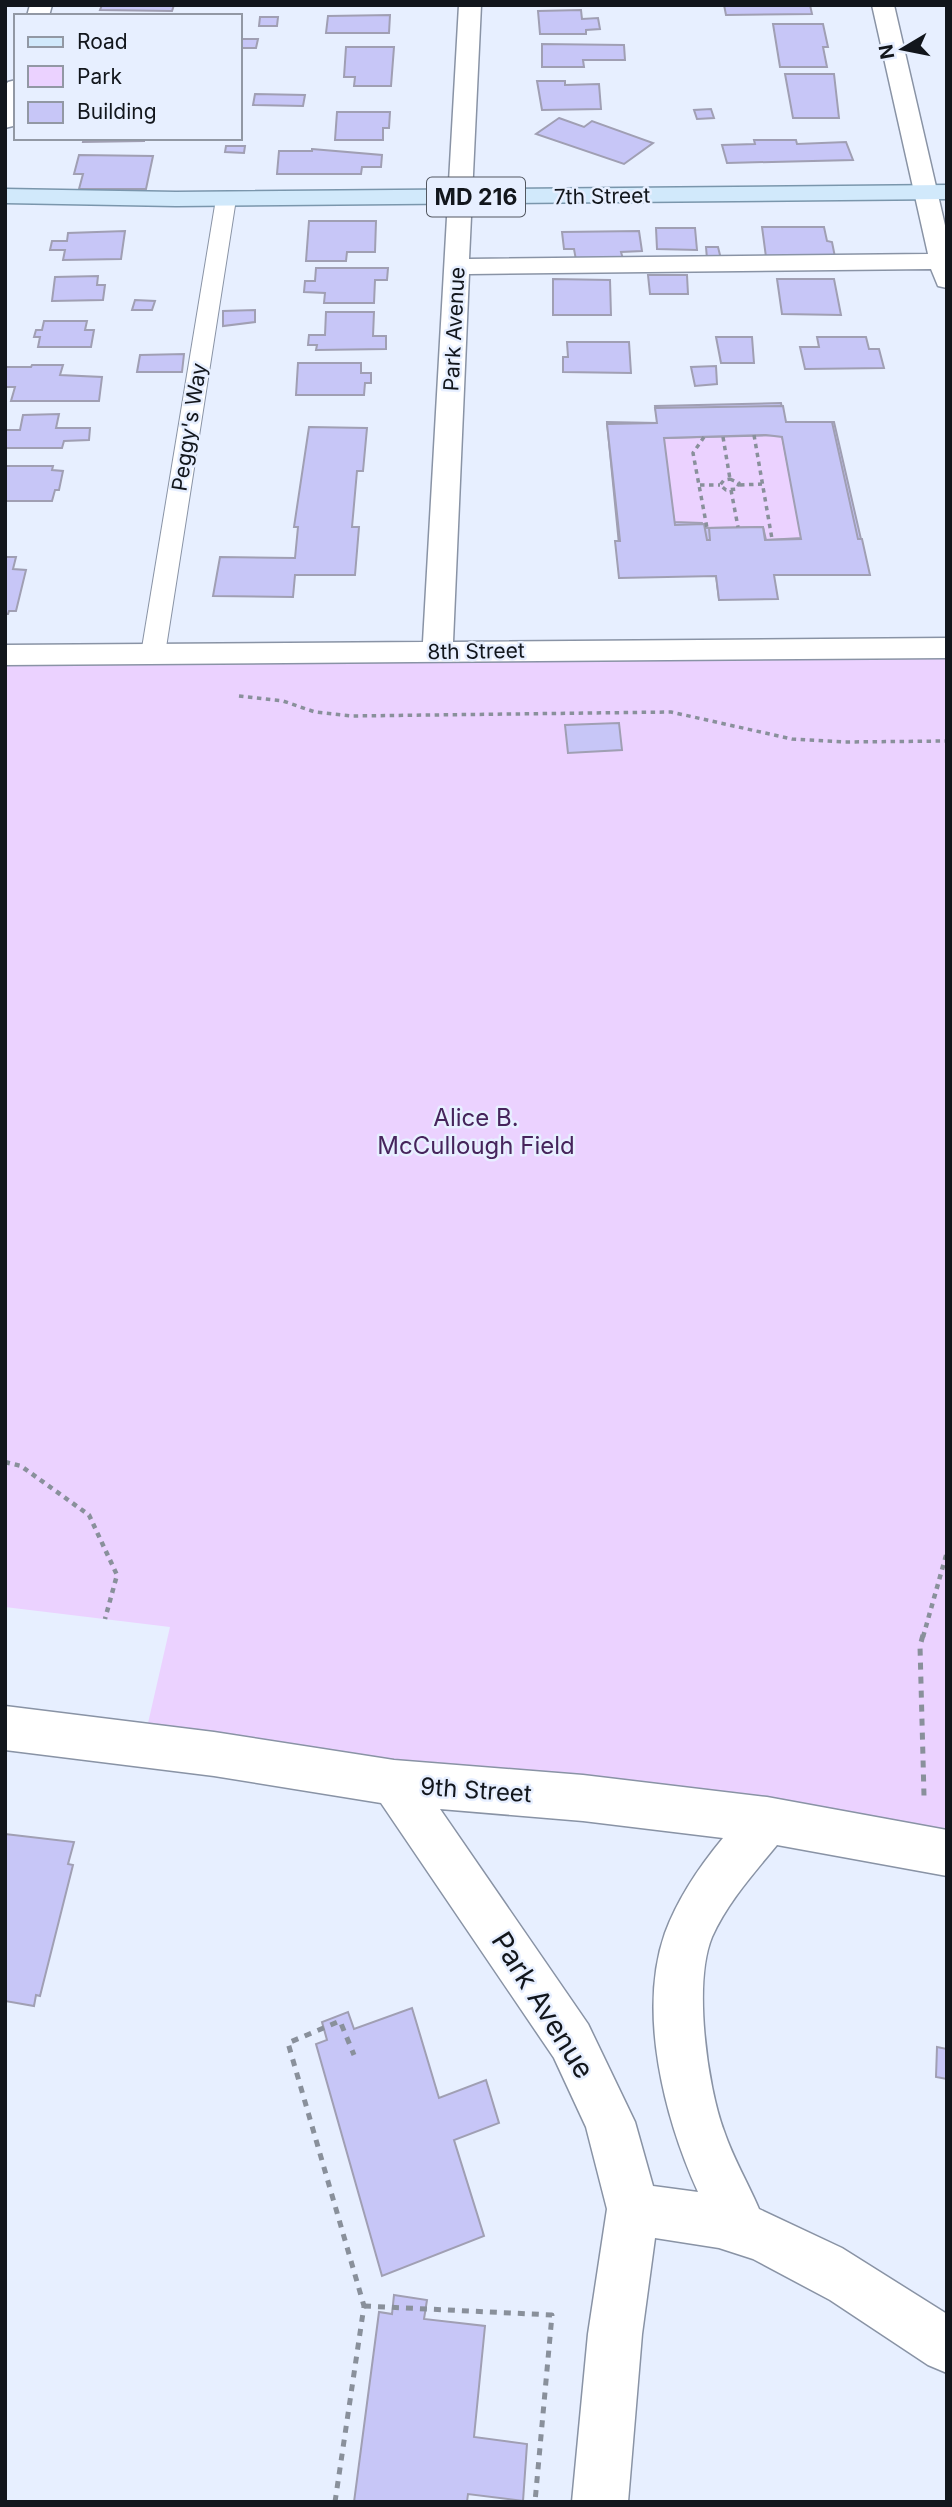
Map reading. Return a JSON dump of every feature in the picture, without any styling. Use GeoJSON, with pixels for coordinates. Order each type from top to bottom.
{"type":"FeatureCollection","features":[{"type":"Feature","properties":{"kind":"main road","name":"7th Street"},"geometry":{"type":"LineString","coordinates":[[5,196],[226,199],[935,193]]}},
{"type":"Feature","properties":{"kind":"street","name":"Park Avenue"},"geometry":{"type":"LineString","coordinates":[[437,652],[470,5]]}},
{"type":"Feature","properties":{"kind":"street"},"geometry":{"type":"LineString","coordinates":[[458,267],[944,271],[935,193],[883,5]]}},
{"type":"Feature","properties":{"kind":"street"},"geometry":{"type":"LineString","coordinates":[[5,121],[14,94]]}},
{"type":"Feature","properties":{"kind":"street","name":"8th Street"},"geometry":{"type":"LineString","coordinates":[[5,655],[947,648]]}},
{"type":"Feature","properties":{"kind":"street","name":"9th Street"},"geometry":{"type":"LineString","coordinates":[[5,1728],[214,1754],[394,1783],[583,1798],[767,1819],[936,1851]]}},
{"type":"Feature","properties":{"kind":"street","name":"Park Avenue"},"geometry":{"type":"LineString","coordinates":[[394,1783],[571,2041],[610,2122],[633,2209],[615,2334],[600,2502]]}},
{"type":"Feature","properties":{"kind":"street"},"geometry":{"type":"LineString","coordinates":[[741,2228],[698,2129],[685,2069],[679,1995],[688,1936],[720,1878],[767,1819]]}},
{"type":"Feature","properties":{"kind":"street"},"geometry":{"type":"LineString","coordinates":[[633,2209],[741,2228],[808,2258],[947,2346]]}},
{"type":"Feature","properties":{"kind":"lane","name":"Peggy's Way"},"geometry":{"type":"LineString","coordinates":[[153,654],[226,199]]}},
{"type":"Feature","properties":{"kind":"path"},"geometry":{"type":"LineString","coordinates":[[754,436],[772,539]]}},
{"type":"Feature","properties":{"kind":"path"},"geometry":{"type":"LineString","coordinates":[[704,437],[693,453],[707,528]]}},
{"type":"Feature","properties":{"kind":"path"},"geometry":{"type":"LineString","coordinates":[[723,437],[730,479]]}},
{"type":"Feature","properties":{"kind":"path"},"geometry":{"type":"LineString","coordinates":[[720,485],[724,480],[730,479],[740,485],[762,484]]}},
{"type":"Feature","properties":{"kind":"path"},"geometry":{"type":"LineString","coordinates":[[699,485],[720,485],[731,490],[740,485]]}},
{"type":"Feature","properties":{"kind":"path"},"geometry":{"type":"LineString","coordinates":[[731,490],[738,527]]}},
{"type":"Feature","properties":{"kind":"path"},"geometry":{"type":"LineString","coordinates":[[238,696],[283,701],[315,712],[351,716],[671,712],[792,739],[845,742],[947,741]]}},
{"type":"Feature","properties":{"kind":"path"},"geometry":{"type":"LineString","coordinates":[[5,1462],[21,1466],[89,1515],[117,1575],[105,1619]]}},
{"type":"Feature","properties":{"kind":"path"},"geometry":{"type":"LineString","coordinates":[[936,1851],[920,1646],[947,1552]]}},
{"type":"Feature","properties":{"kind":"path"},"geometry":{"type":"LineString","coordinates":[[335,2502],[364,2306],[288,2043],[340,2021],[354,2055]]}},
{"type":"Feature","properties":{"kind":"path"},"geometry":{"type":"LineString","coordinates":[[364,2306],[552,2315],[535,2502]]}},
{"type":"Feature","properties":{"kind":"green space"},"geometry":{"type":"Polygon","coordinates":[[[782,435],[802,538],[766,540],[763,527],[704,528],[702,523],[674,522],[663,438],[782,435]]]}},
{"type":"Feature","properties":{"kind":"green space","name":"Alice B. McCullough Field"},"geometry":{"type":"Polygon","coordinates":[[[947,648],[947,1853],[143,1745],[170,1627],[5,1607],[5,655],[947,648]]]}},
{"type":"Feature","properties":{"kind":"building"},"geometry":{"type":"Polygon","coordinates":[[[102,5],[174,5],[172,11],[100,10],[102,5]]]}},
{"type":"Feature","properties":{"kind":"building"},"geometry":{"type":"Polygon","coordinates":[[[724,5],[810,5],[812,14],[726,15],[724,5]]]}},
{"type":"Feature","properties":{"kind":"building"},"geometry":{"type":"Polygon","coordinates":[[[581,10],[582,19],[598,18],[600,29],[586,30],[586,34],[540,34],[538,11],[581,10]]]}},
{"type":"Feature","properties":{"kind":"building"},"geometry":{"type":"Polygon","coordinates":[[[390,15],[389,33],[326,33],[328,16],[390,15]]]}},
{"type":"Feature","properties":{"kind":"building"},"geometry":{"type":"Polygon","coordinates":[[[260,17],[278,17],[277,26],[259,26],[260,17]]]}},
{"type":"Feature","properties":{"kind":"building"},"geometry":{"type":"Polygon","coordinates":[[[773,24],[823,24],[828,47],[823,47],[827,67],[780,67],[773,24]]]}},
{"type":"Feature","properties":{"kind":"building"},"geometry":{"type":"Polygon","coordinates":[[[242,39],[258,39],[256,48],[242,48],[242,39]]]}},
{"type":"Feature","properties":{"kind":"building"},"geometry":{"type":"Polygon","coordinates":[[[542,44],[624,45],[625,60],[583,60],[584,67],[542,67],[542,44]]]}},
{"type":"Feature","properties":{"kind":"building"},"geometry":{"type":"Polygon","coordinates":[[[346,47],[394,47],[391,86],[354,86],[355,77],[344,77],[346,47]]]}},
{"type":"Feature","properties":{"kind":"building"},"geometry":{"type":"Polygon","coordinates":[[[785,74],[834,74],[839,118],[793,118],[785,74]]]}},
{"type":"Feature","properties":{"kind":"building"},"geometry":{"type":"Polygon","coordinates":[[[537,81],[565,81],[565,85],[599,84],[601,109],[542,110],[537,81]]]}},
{"type":"Feature","properties":{"kind":"building"},"geometry":{"type":"Polygon","coordinates":[[[255,94],[305,95],[303,106],[253,105],[255,94]]]}},
{"type":"Feature","properties":{"kind":"building"},"geometry":{"type":"Polygon","coordinates":[[[711,109],[714,118],[697,119],[694,110],[711,109]]]}},
{"type":"Feature","properties":{"kind":"building"},"geometry":{"type":"Polygon","coordinates":[[[337,112],[390,112],[389,128],[383,128],[383,140],[335,140],[337,112]]]}},
{"type":"Feature","properties":{"kind":"building"},"geometry":{"type":"Polygon","coordinates":[[[559,118],[584,127],[592,121],[653,143],[624,164],[536,134],[559,118]]]}},
{"type":"Feature","properties":{"kind":"building"},"geometry":{"type":"Polygon","coordinates":[[[84,140],[144,140],[144,141],[84,140]]]}},
{"type":"Feature","properties":{"kind":"building"},"geometry":{"type":"Polygon","coordinates":[[[754,140],[796,140],[797,144],[846,142],[853,160],[727,163],[722,145],[755,144],[754,140]]]}},
{"type":"Feature","properties":{"kind":"building"},"geometry":{"type":"Polygon","coordinates":[[[226,146],[245,146],[244,153],[225,152],[226,146]]]}},
{"type":"Feature","properties":{"kind":"building"},"geometry":{"type":"Polygon","coordinates":[[[312,149],[382,155],[381,167],[362,167],[361,174],[277,174],[279,151],[312,149]]]}},
{"type":"Feature","properties":{"kind":"building"},"geometry":{"type":"Polygon","coordinates":[[[79,155],[153,156],[146,189],[79,189],[83,174],[74,174],[79,155]]]}},
{"type":"Feature","properties":{"kind":"building"},"geometry":{"type":"Polygon","coordinates":[[[309,221],[376,221],[375,252],[347,252],[346,261],[306,261],[309,221]]]}},
{"type":"Feature","properties":{"kind":"building"},"geometry":{"type":"Polygon","coordinates":[[[762,227],[824,227],[827,241],[832,242],[835,257],[766,257],[762,227]]]}},
{"type":"Feature","properties":{"kind":"building"},"geometry":{"type":"Polygon","coordinates":[[[656,228],[695,228],[697,250],[657,249],[656,228]]]}},
{"type":"Feature","properties":{"kind":"building"},"geometry":{"type":"Polygon","coordinates":[[[125,231],[121,259],[63,260],[65,250],[50,250],[52,241],[67,241],[68,233],[125,231]]]}},
{"type":"Feature","properties":{"kind":"building"},"geometry":{"type":"Polygon","coordinates":[[[639,231],[642,251],[621,252],[623,259],[576,260],[574,249],[564,249],[562,232],[639,231]]]}},
{"type":"Feature","properties":{"kind":"building"},"geometry":{"type":"Polygon","coordinates":[[[706,247],[718,247],[721,259],[707,259],[706,247]]]}},
{"type":"Feature","properties":{"kind":"building"},"geometry":{"type":"Polygon","coordinates":[[[316,268],[388,268],[387,280],[375,280],[374,303],[324,303],[325,293],[304,292],[305,281],[315,281],[316,268]]]}},
{"type":"Feature","properties":{"kind":"building"},"geometry":{"type":"Polygon","coordinates":[[[648,275],[687,275],[688,294],[650,294],[648,275]]]}},
{"type":"Feature","properties":{"kind":"building"},"geometry":{"type":"Polygon","coordinates":[[[98,276],[97,285],[105,285],[103,300],[52,301],[55,277],[98,276]]]}},
{"type":"Feature","properties":{"kind":"building"},"geometry":{"type":"Polygon","coordinates":[[[553,279],[610,280],[611,315],[553,315],[553,279]]]}},
{"type":"Feature","properties":{"kind":"building"},"geometry":{"type":"Polygon","coordinates":[[[777,279],[834,279],[841,315],[782,314],[777,279]]]}},
{"type":"Feature","properties":{"kind":"building"},"geometry":{"type":"Polygon","coordinates":[[[135,300],[155,301],[152,310],[132,310],[135,300]]]}},
{"type":"Feature","properties":{"kind":"building"},"geometry":{"type":"Polygon","coordinates":[[[255,310],[255,322],[223,326],[223,311],[255,310]]]}},
{"type":"Feature","properties":{"kind":"building"},"geometry":{"type":"Polygon","coordinates":[[[326,312],[374,312],[373,336],[386,336],[386,349],[316,350],[317,345],[308,345],[309,335],[325,335],[326,312]]]}},
{"type":"Feature","properties":{"kind":"building"},"geometry":{"type":"Polygon","coordinates":[[[44,321],[87,321],[85,330],[94,330],[91,347],[38,347],[40,337],[34,337],[36,330],[42,330],[44,321]]]}},
{"type":"Feature","properties":{"kind":"building"},"geometry":{"type":"Polygon","coordinates":[[[716,337],[752,337],[754,363],[721,363],[716,337]]]}},
{"type":"Feature","properties":{"kind":"building"},"geometry":{"type":"Polygon","coordinates":[[[817,337],[866,337],[869,349],[879,349],[884,368],[805,369],[800,347],[819,347],[817,337]]]}},
{"type":"Feature","properties":{"kind":"building"},"geometry":{"type":"Polygon","coordinates":[[[567,342],[629,342],[631,373],[563,372],[563,357],[568,357],[567,342]]]}},
{"type":"Feature","properties":{"kind":"building"},"geometry":{"type":"Polygon","coordinates":[[[184,354],[182,372],[137,372],[140,355],[184,354]]]}},
{"type":"Feature","properties":{"kind":"building"},"geometry":{"type":"Polygon","coordinates":[[[298,363],[361,363],[361,373],[371,373],[371,383],[365,383],[364,395],[296,395],[298,363]]]}},
{"type":"Feature","properties":{"kind":"building"},"geometry":{"type":"Polygon","coordinates":[[[63,365],[60,375],[102,377],[99,401],[11,401],[15,387],[5,387],[5,367],[63,365]]]}},
{"type":"Feature","properties":{"kind":"building"},"geometry":{"type":"Polygon","coordinates":[[[716,366],[717,384],[695,386],[691,367],[716,366]]]}},
{"type":"Feature","properties":{"kind":"building"},"geometry":{"type":"Polygon","coordinates":[[[781,403],[785,423],[834,422],[869,574],[773,575],[775,599],[719,599],[716,575],[622,575],[607,422],[658,423],[655,406],[781,403]],[[782,435],[663,438],[674,522],[702,523],[704,528],[763,527],[766,540],[802,538],[782,435]]]}},
{"type":"Feature","properties":{"kind":"building"},"geometry":{"type":"Polygon","coordinates":[[[783,406],[786,422],[832,422],[858,539],[862,539],[870,575],[774,575],[778,599],[719,600],[716,576],[619,578],[615,541],[620,541],[607,424],[657,423],[655,408],[783,406]],[[766,435],[664,438],[675,525],[704,524],[707,540],[710,540],[709,528],[763,527],[765,540],[801,539],[782,437],[766,435]]]}},
{"type":"Feature","properties":{"kind":"building"},"geometry":{"type":"Polygon","coordinates":[[[59,414],[56,428],[90,428],[89,440],[64,441],[62,448],[5,448],[5,430],[20,430],[23,415],[59,414]]]}},
{"type":"Feature","properties":{"kind":"building"},"geometry":{"type":"Polygon","coordinates":[[[309,427],[367,428],[363,471],[357,471],[352,527],[359,527],[355,575],[295,575],[293,597],[213,596],[220,557],[295,558],[298,527],[294,527],[309,427]]]}},
{"type":"Feature","properties":{"kind":"building"},"geometry":{"type":"Polygon","coordinates":[[[5,466],[53,466],[52,470],[63,471],[59,490],[55,490],[52,501],[5,501],[5,466]]]}},
{"type":"Feature","properties":{"kind":"building"},"geometry":{"type":"Polygon","coordinates":[[[5,557],[16,557],[13,569],[26,570],[16,611],[9,611],[8,614],[5,614],[5,557]]]}},
{"type":"Feature","properties":{"kind":"building"},"geometry":{"type":"Polygon","coordinates":[[[619,723],[622,750],[568,753],[565,725],[619,723]]]}},
{"type":"Feature","properties":{"kind":"building"},"geometry":{"type":"Polygon","coordinates":[[[5,1834],[74,1842],[68,1864],[73,1865],[40,1996],[36,1995],[34,2006],[5,2001],[5,1834]]]}},
{"type":"Feature","properties":{"kind":"building"},"geometry":{"type":"Polygon","coordinates":[[[412,2008],[439,2098],[486,2080],[499,2123],[454,2140],[484,2236],[382,2276],[316,2044],[327,2040],[322,2022],[348,2012],[354,2029],[412,2008]]]}},
{"type":"Feature","properties":{"kind":"building"},"geometry":{"type":"Polygon","coordinates":[[[937,2047],[947,2049],[947,2079],[936,2077],[937,2047]]]}},
{"type":"Feature","properties":{"kind":"building"},"geometry":{"type":"Polygon","coordinates":[[[394,2295],[427,2300],[424,2319],[485,2326],[474,2437],[527,2444],[523,2501],[468,2494],[467,2502],[354,2502],[379,2312],[392,2314],[394,2295]]]}}]}
